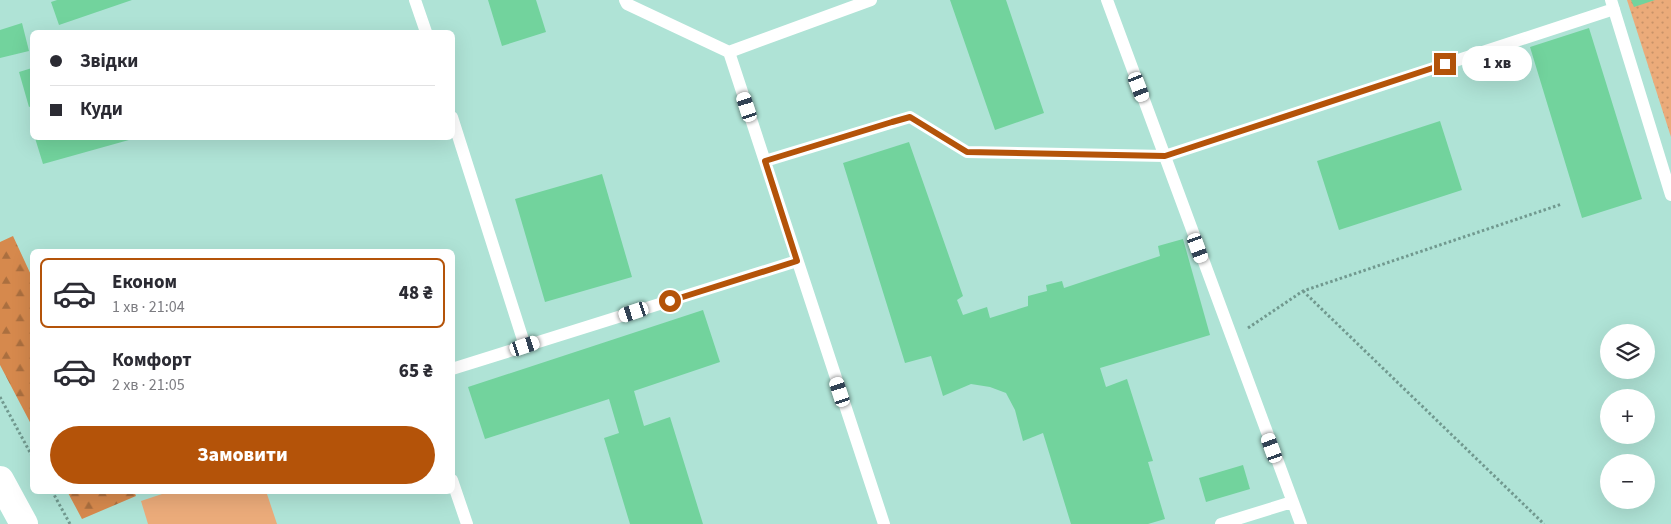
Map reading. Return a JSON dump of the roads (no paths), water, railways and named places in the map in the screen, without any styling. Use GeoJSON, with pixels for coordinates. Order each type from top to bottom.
{"type":"FeatureCollection","features":[{"type":"Feature","properties":{"kind":"main road"},"geometry":{"type":"LineString","coordinates":[[0,480],[24,524]]}},
{"type":"Feature","properties":{"kind":"lane"},"geometry":{"type":"LineString","coordinates":[[415,0],[425,30]]}},
{"type":"Feature","properties":{"kind":"lane"},"geometry":{"type":"LineString","coordinates":[[626,0],[627,4],[729,52],[871,0]]}},
{"type":"Feature","properties":{"kind":"lane"},"geometry":{"type":"LineString","coordinates":[[1107,0],[1301,524]]}},
{"type":"Feature","properties":{"kind":"lane"},"geometry":{"type":"LineString","coordinates":[[765,161],[910,117],[967,152],[1165,156],[1612,5],[1671,195]]}},
{"type":"Feature","properties":{"kind":"lane"},"geometry":{"type":"LineString","coordinates":[[729,52],[884,524]]}},
{"type":"Feature","properties":{"kind":"lane"},"geometry":{"type":"LineString","coordinates":[[455,126],[525,346]]}},
{"type":"Feature","properties":{"kind":"lane"},"geometry":{"type":"LineString","coordinates":[[455,368],[797,261]]}},
{"type":"Feature","properties":{"kind":"lane"},"geometry":{"type":"LineString","coordinates":[[455,489],[467,524]]}},
{"type":"Feature","properties":{"kind":"lane"},"geometry":{"type":"LineString","coordinates":[[1221,524],[1292,502]]}}]}
